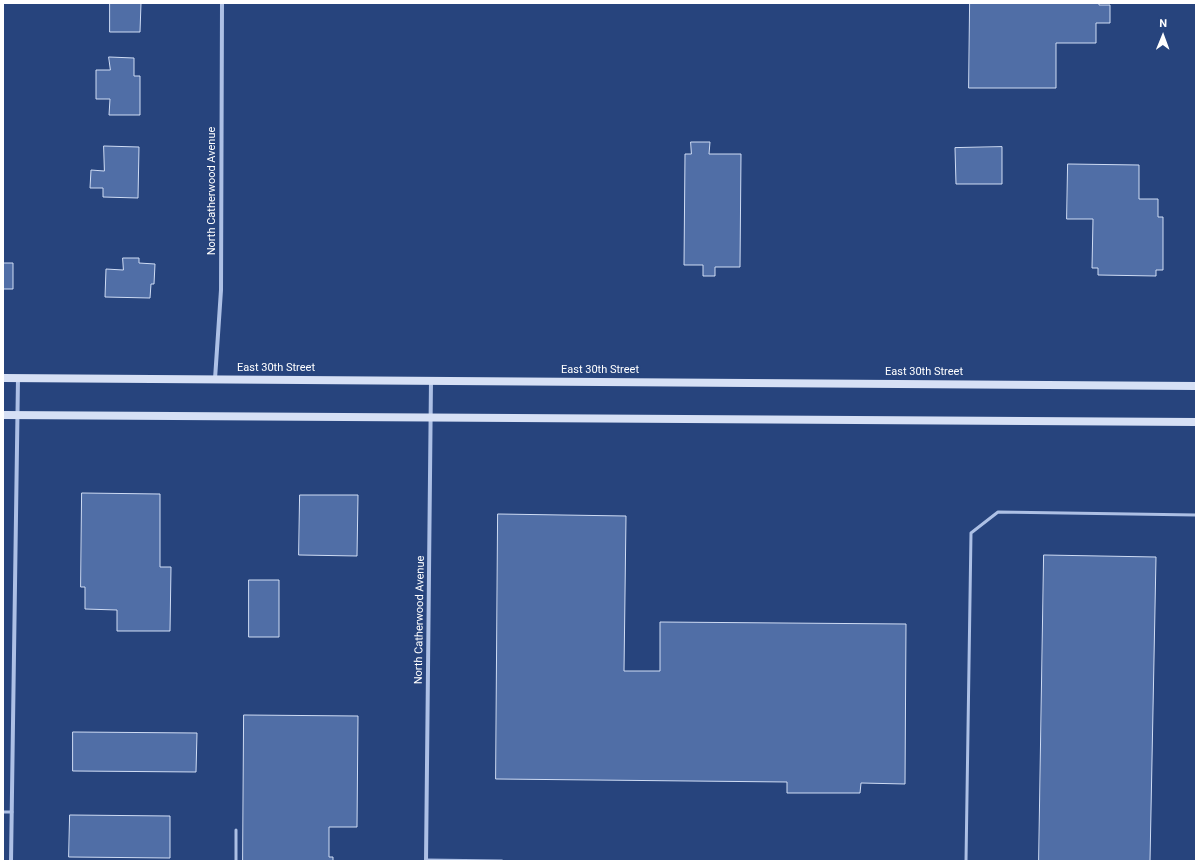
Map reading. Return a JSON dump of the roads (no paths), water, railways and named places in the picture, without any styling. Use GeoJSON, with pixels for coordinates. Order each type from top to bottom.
{"type":"FeatureCollection","features":[{"type":"Feature","properties":{"kind":"main road","name":"East 30th Street"},"geometry":{"type":"LineString","coordinates":[[3,378],[1196,386]]}},
{"type":"Feature","properties":{"kind":"main road"},"geometry":{"type":"LineString","coordinates":[[3,415],[1196,422]]}},
{"type":"Feature","properties":{"kind":"street","name":"North Catherwood Avenue"},"geometry":{"type":"LineString","coordinates":[[215,379],[221,290],[222,3]]}},
{"type":"Feature","properties":{"kind":"street"},"geometry":{"type":"LineString","coordinates":[[11,861],[18,378]]}},
{"type":"Feature","properties":{"kind":"street","name":"North Catherwood Avenue"},"geometry":{"type":"LineString","coordinates":[[426,860],[432,417],[431,380]]}},
{"type":"Feature","properties":{"kind":"lane"},"geometry":{"type":"LineString","coordinates":[[966,861],[971,534],[998,512],[1196,515]]}},
{"type":"Feature","properties":{"kind":"lane"},"geometry":{"type":"LineString","coordinates":[[3,812],[12,812]]}},
{"type":"Feature","properties":{"kind":"lane"},"geometry":{"type":"LineString","coordinates":[[236,830],[236,861]]}},
{"type":"Feature","properties":{"kind":"lane"},"geometry":{"type":"LineString","coordinates":[[426,860],[502,861]]}}]}
